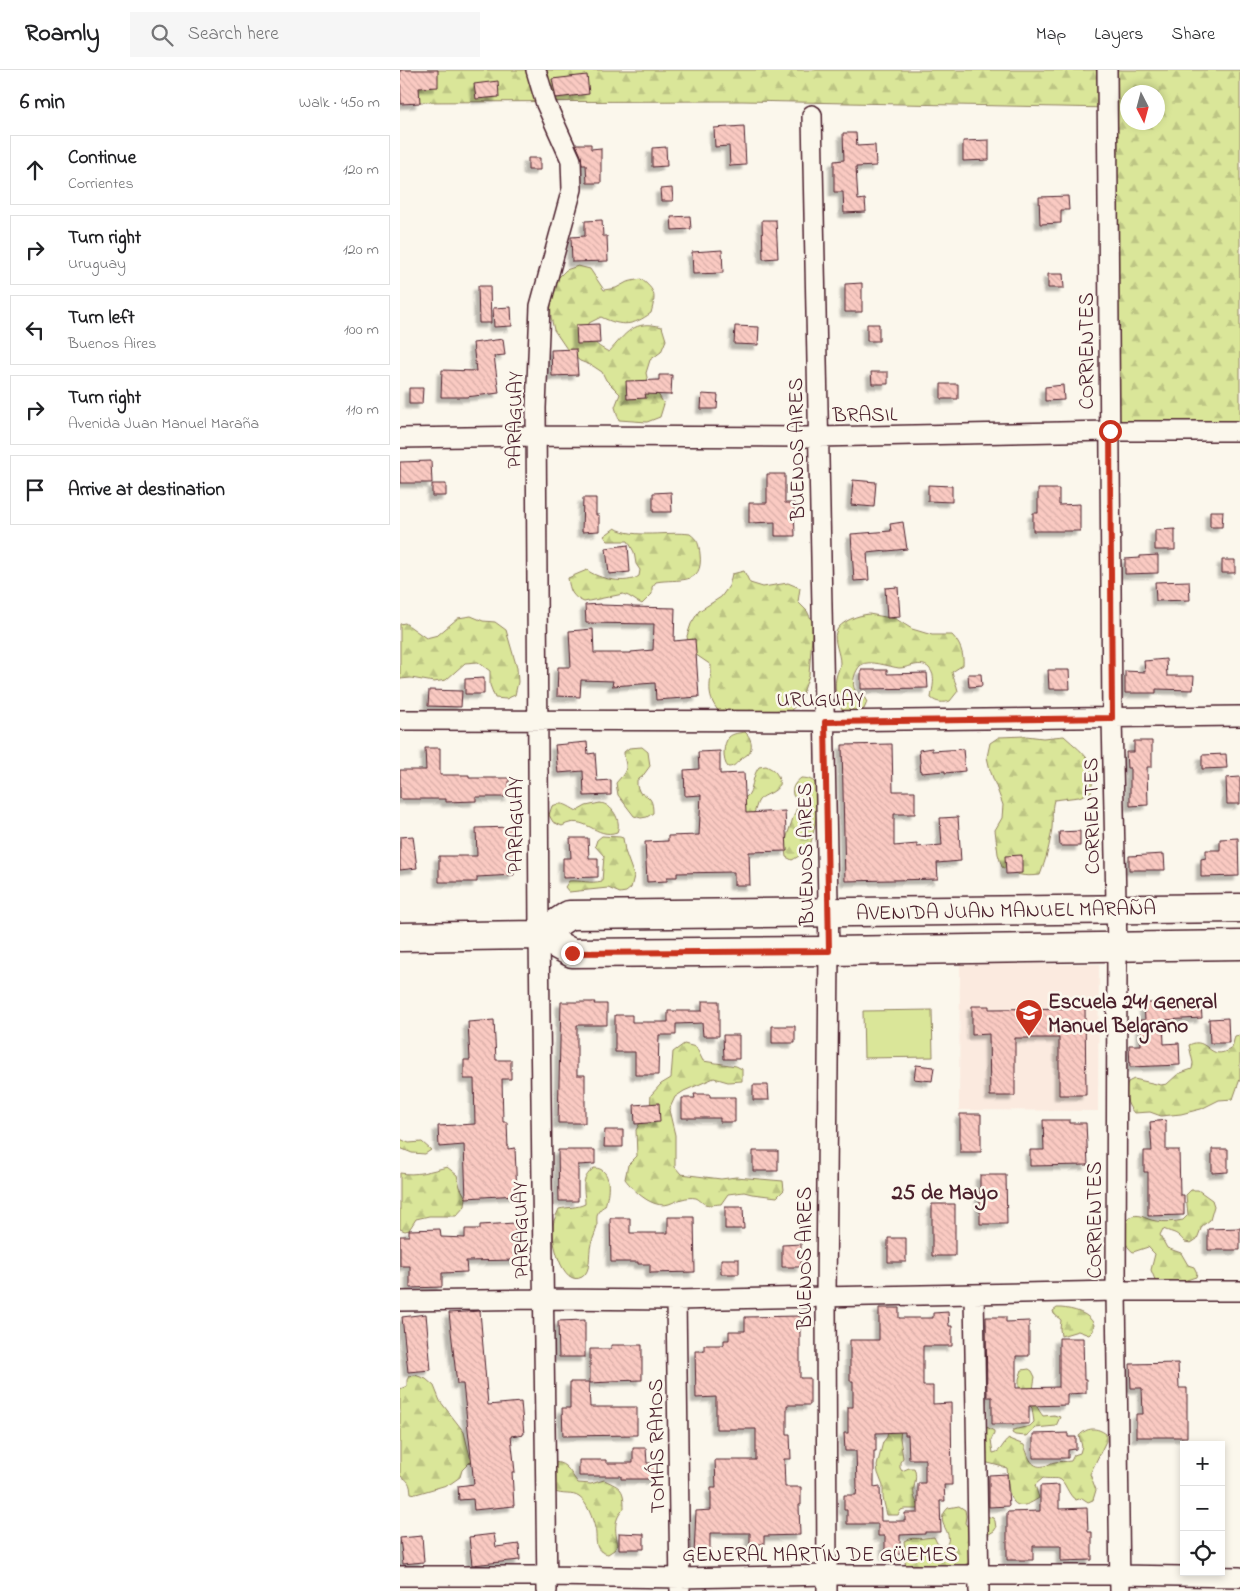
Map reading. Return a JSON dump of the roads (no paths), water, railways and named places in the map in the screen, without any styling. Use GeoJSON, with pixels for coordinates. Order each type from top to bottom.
{"type":"FeatureCollection","features":[{"type":"Feature","properties":{"kind":"street","name":"PARAGUAY"},"geometry":{"type":"LineString","coordinates":[[536,70],[546,104],[571,160],[572,189],[540,306],[536,436],[538,935],[547,1583]]}},
{"type":"Feature","properties":{"kind":"street","name":"CORRIENTES"},"geometry":{"type":"LineString","coordinates":[[1107,70],[1112,718],[1117,948],[1116,1291],[1120,1583]]}},
{"type":"Feature","properties":{"kind":"street","name":"BUENOS AIRES"},"geometry":{"type":"LineString","coordinates":[[812,115],[829,951],[826,1296],[827,1583]]}},
{"type":"Feature","properties":{"kind":"street","name":"BRASIL"},"geometry":{"type":"LineString","coordinates":[[400,438],[536,436],[818,437],[1110,431],[1240,431]]}},
{"type":"Feature","properties":{"kind":"street","name":"URUGUAY"},"geometry":{"type":"LineString","coordinates":[[400,720],[825,722],[1240,716]]}},
{"type":"Feature","properties":{"kind":"street","name":"AVENIDA JUAN MANUEL MARAÑA"},"geometry":{"type":"LineString","coordinates":[[538,935],[569,915],[1240,908]]}},
{"type":"Feature","properties":{"kind":"street","name":"AVENIDA JUAN MANUEL MARAÑA"},"geometry":{"type":"LineString","coordinates":[[400,937],[538,935],[572,953],[1117,948],[1240,945]]}},
{"type":"Feature","properties":{"kind":"street"},"geometry":{"type":"LineString","coordinates":[[400,1301],[676,1300],[1116,1291],[1240,1292]]}},
{"type":"Feature","properties":{"kind":"street"},"geometry":{"type":"LineString","coordinates":[[974,1294],[979,1583]]}},
{"type":"Feature","properties":{"kind":"street","name":"TOMÁS RAMOS"},"geometry":{"type":"LineString","coordinates":[[676,1300],[680,1584]]}},
{"type":"Feature","properties":{"kind":"street","name":"GENERAL MARTÍN DE GÜEMES"},"geometry":{"type":"LineString","coordinates":[[404,1581],[680,1584],[1120,1583],[1240,1577]]}},
{"type":"Feature","properties":{"kind":"place","name":"Escuela 241 General Manuel Belgrano"},"geometry":{"type":"Point","coordinates":[1029,1037]}},
{"type":"Feature","properties":{"kind":"district","name":"25 de Mayo"},"geometry":{"type":"Point","coordinates":[945,1191]}}]}
